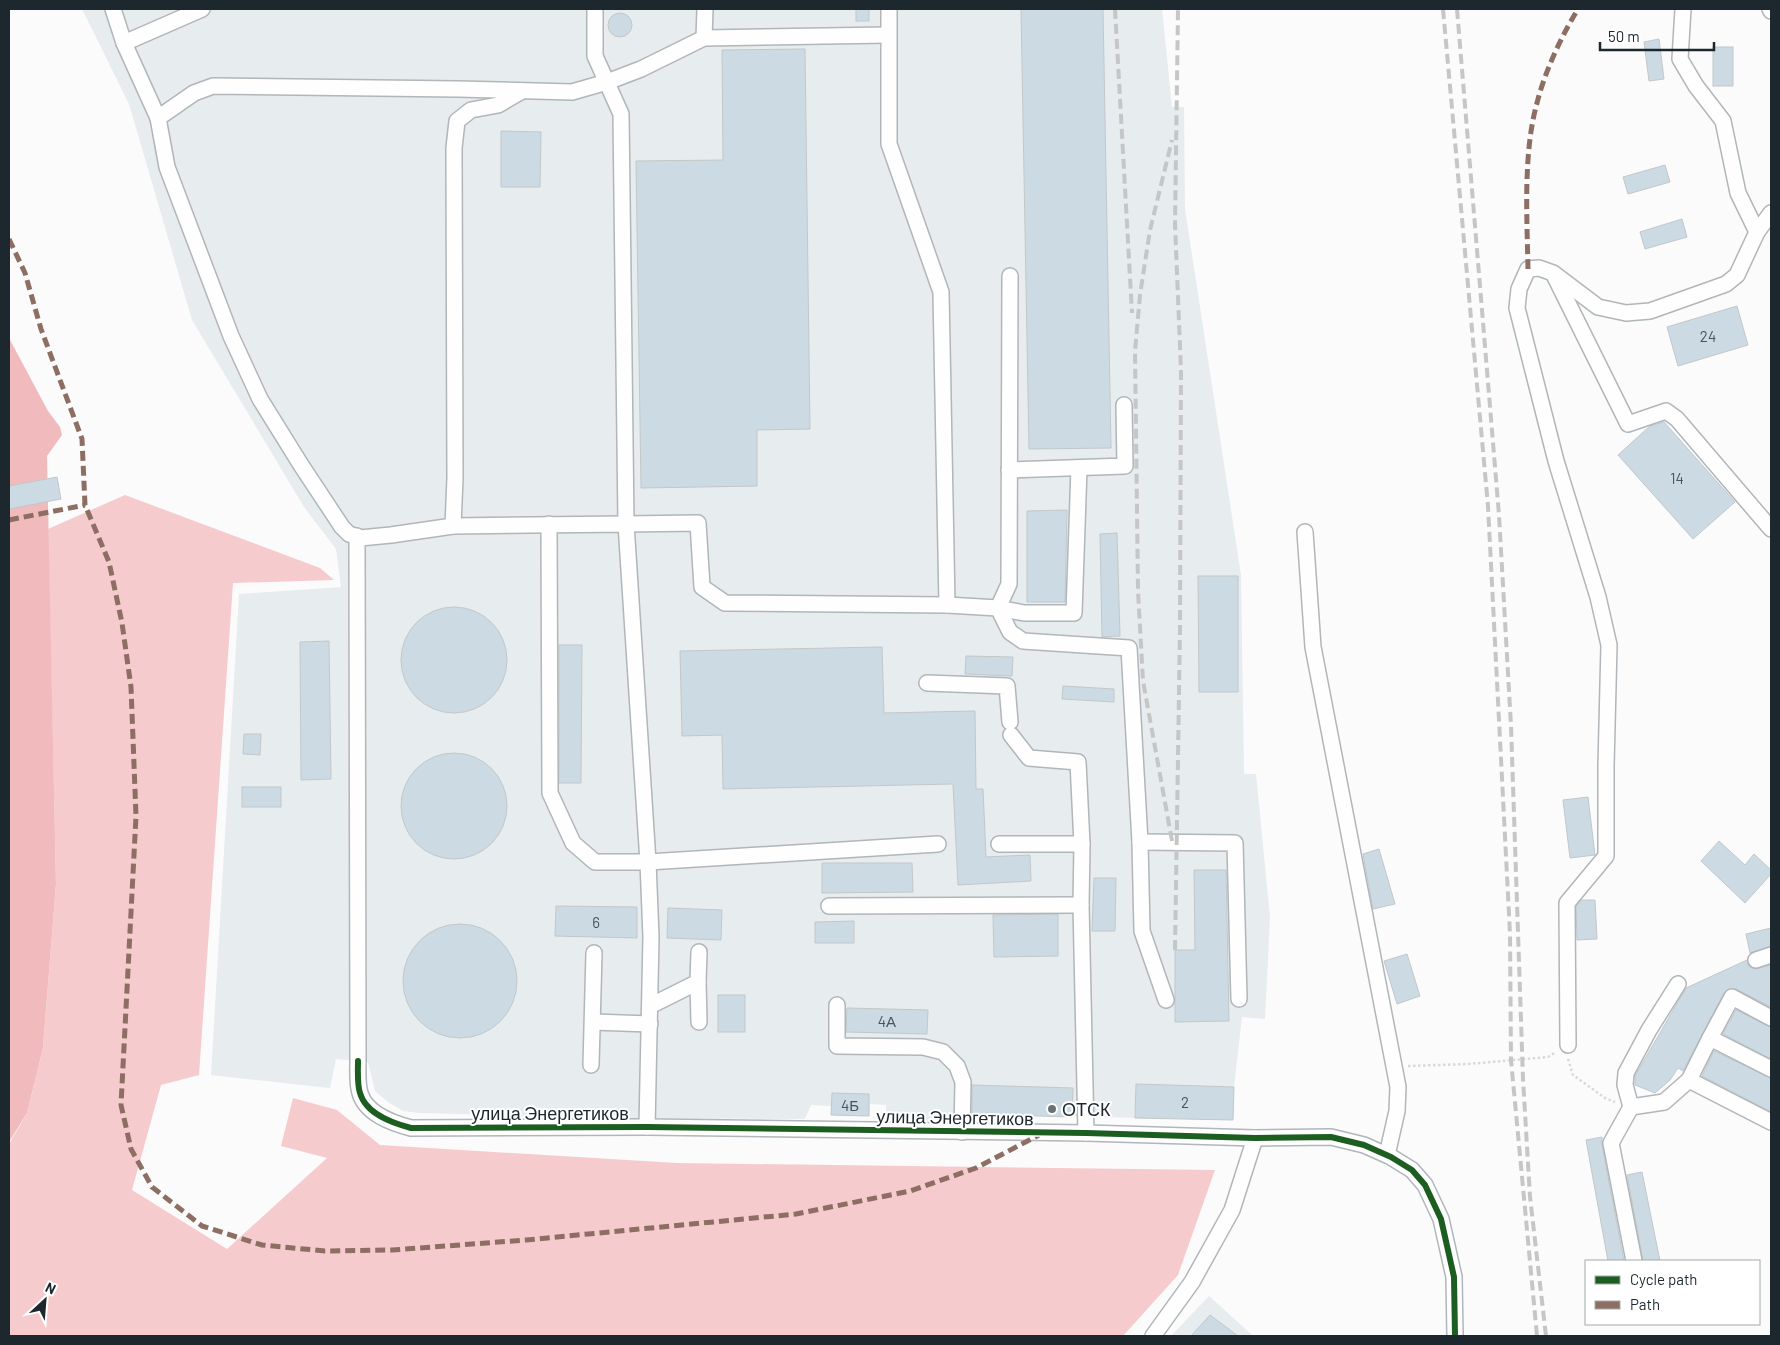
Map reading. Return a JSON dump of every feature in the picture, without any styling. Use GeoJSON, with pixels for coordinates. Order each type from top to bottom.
{"type":"FeatureCollection","features":[{"type":"Feature","properties":{"kind":"street"},"geometry":{"type":"LineString","coordinates":[[113,9],[124,42],[158,118],[167,167],[231,336],[260,399],[342,527],[349,534],[360,538],[453,526],[698,523],[702,587],[725,603],[947,605],[998,608],[1024,613],[1074,613],[1079,468]]}},
{"type":"Feature","properties":{"kind":"street"},"geometry":{"type":"LineString","coordinates":[[124,42],[202,9]]}},
{"type":"Feature","properties":{"kind":"street"},"geometry":{"type":"LineString","coordinates":[[595,9],[595,56],[621,114],[626,524],[648,862],[651,937],[647,1127]]}},
{"type":"Feature","properties":{"kind":"street"},"geometry":{"type":"LineString","coordinates":[[704,38],[705,9]]}},
{"type":"Feature","properties":{"kind":"street"},"geometry":{"type":"LineString","coordinates":[[889,9],[889,144],[941,292],[947,605]]}},
{"type":"Feature","properties":{"kind":"street"},"geometry":{"type":"LineString","coordinates":[[1683,9],[1680,59],[1696,86],[1723,121],[1738,193],[1757,232]]}},
{"type":"Feature","properties":{"kind":"street"},"geometry":{"type":"LineString","coordinates":[[158,118],[194,93],[213,86],[572,92],[607,82],[640,69],[704,38],[888,35]]}},
{"type":"Feature","properties":{"kind":"street"},"geometry":{"type":"LineString","coordinates":[[453,526],[455,478],[454,148],[457,121],[470,110],[498,105],[523,90]]}},
{"type":"Feature","properties":{"kind":"street"},"geometry":{"type":"LineString","coordinates":[[1568,1045],[1567,903],[1606,856],[1609,645],[1598,597],[1556,461],[1517,308],[1519,289],[1528,270],[1540,268],[1554,273],[1598,308],[1626,313],[1650,310],[1726,284],[1737,275],[1757,232],[1771,213]]}},
{"type":"Feature","properties":{"kind":"street"},"geometry":{"type":"LineString","coordinates":[[1554,273],[1628,424],[1666,410],[1678,419],[1771,529]]}},
{"type":"Feature","properties":{"kind":"street"},"geometry":{"type":"LineString","coordinates":[[998,608],[1009,584],[1010,276]]}},
{"type":"Feature","properties":{"kind":"street"},"geometry":{"type":"LineString","coordinates":[[1009,470],[1125,466],[1124,405]]}},
{"type":"Feature","properties":{"kind":"street"},"geometry":{"type":"LineString","coordinates":[[550,524],[550,793],[573,843],[595,862],[648,862],[938,844]]}},
{"type":"Feature","properties":{"kind":"street"},"geometry":{"type":"LineString","coordinates":[[1305,532],[1313,647],[1398,1087],[1397,1111],[1387,1155]]}},
{"type":"Feature","properties":{"kind":"street","name":"улица Энергетиков"},"geometry":{"type":"LineString","coordinates":[[357,536],[358,1061],[360,1093],[367,1105],[378,1115],[394,1123],[411,1128],[647,1127],[1086,1133],[1255,1138],[1331,1137],[1364,1145],[1387,1155],[1412,1170],[1425,1184],[1441,1219],[1454,1277],[1454,1336]]}},
{"type":"Feature","properties":{"kind":"street"},"geometry":{"type":"LineString","coordinates":[[998,608],[1010,632],[1023,641],[1129,648],[1140,842],[1142,931],[1166,1000]]}},
{"type":"Feature","properties":{"kind":"street"},"geometry":{"type":"LineString","coordinates":[[927,683],[1007,686],[1011,728],[1029,758],[1078,762],[1082,844],[1081,905],[1086,1133]]}},
{"type":"Feature","properties":{"kind":"street"},"geometry":{"type":"LineString","coordinates":[[1140,842],[1235,843],[1238,998]]}},
{"type":"Feature","properties":{"kind":"street"},"geometry":{"type":"LineString","coordinates":[[999,844],[1082,844]]}},
{"type":"Feature","properties":{"kind":"street"},"geometry":{"type":"LineString","coordinates":[[829,906],[1081,905]]}},
{"type":"Feature","properties":{"kind":"street"},"geometry":{"type":"LineString","coordinates":[[699,952],[699,1022]]}},
{"type":"Feature","properties":{"kind":"street"},"geometry":{"type":"LineString","coordinates":[[591,1065],[594,953]]}},
{"type":"Feature","properties":{"kind":"street"},"geometry":{"type":"LineString","coordinates":[[1756,960],[1771,955]]}},
{"type":"Feature","properties":{"kind":"street"},"geometry":{"type":"LineString","coordinates":[[650,1006],[698,982]]}},
{"type":"Feature","properties":{"kind":"street"},"geometry":{"type":"LineString","coordinates":[[1634,1260],[1611,1143],[1631,1107],[1625,1085],[1626,1072],[1649,1030],[1678,984]]}},
{"type":"Feature","properties":{"kind":"street"},"geometry":{"type":"LineString","coordinates":[[1631,1107],[1664,1102],[1689,1080],[1732,997],[1771,1018]]}},
{"type":"Feature","properties":{"kind":"street"},"geometry":{"type":"LineString","coordinates":[[837,1005],[837,1046],[923,1046],[942,1052],[957,1066],[962,1082],[962,1132]]}},
{"type":"Feature","properties":{"kind":"street"},"geometry":{"type":"LineString","coordinates":[[593,1022],[650,1024]]}},
{"type":"Feature","properties":{"kind":"street"},"geometry":{"type":"LineString","coordinates":[[1710,1038],[1771,1070]]}},
{"type":"Feature","properties":{"kind":"street"},"geometry":{"type":"LineString","coordinates":[[1689,1080],[1771,1122]]}},
{"type":"Feature","properties":{"kind":"street"},"geometry":{"type":"LineString","coordinates":[[1153,1336],[1192,1282],[1232,1210],[1255,1138]]}},
{"type":"Feature","properties":{"kind":"path"},"geometry":{"type":"LineString","coordinates":[[1394,1067],[1468,1064],[1548,1057],[1568,1045]]}},
{"type":"Feature","properties":{"kind":"path"},"geometry":{"type":"LineString","coordinates":[[1568,1045],[1568,1060],[1573,1075],[1605,1098],[1631,1107]]}},
{"type":"Feature","properties":{"kind":"shaded area"},"geometry":{"type":"Polygon","coordinates":[[[82,9],[1162,9],[1172,107],[1184,107],[1185,209],[1241,575],[1244,774],[1256,774],[1270,917],[1265,1019],[1242,1017],[1234,1087],[1233,1120],[956,1114],[955,1122],[886,1120],[886,1105],[870,1104],[869,1116],[831,1115],[831,1106],[811,1105],[805,1119],[616,1118],[419,1113],[403,1111],[375,1091],[368,1062],[336,1059],[330,1088],[211,1075],[239,594],[341,587],[336,549],[304,507],[192,320],[129,104],[82,9]]]}},
{"type":"Feature","properties":{"kind":"shaded area"},"geometry":{"type":"Polygon","coordinates":[[[9,338],[48,411],[60,427],[62,435],[47,456],[56,884],[43,1048],[27,1113],[9,1142],[9,338]]]}},
{"type":"Feature","properties":{"kind":"shaded area"},"geometry":{"type":"Polygon","coordinates":[[[125,495],[320,568],[334,580],[233,583],[199,1075],[161,1085],[132,1190],[227,1249],[327,1158],[281,1146],[293,1098],[337,1110],[380,1145],[677,1163],[1215,1170],[1178,1275],[1123,1336],[9,1336],[9,1144],[27,1113],[43,1048],[56,884],[48,529],[125,495]]]}},
{"type":"Feature","properties":{"kind":"shaded area"},"geometry":{"type":"Polygon","coordinates":[[[1209,1296],[1253,1336],[1171,1336],[1209,1296]]]}},
{"type":"Feature","properties":{"kind":"building"},"geometry":{"type":"Polygon","coordinates":[[[856,9],[869,9],[869,21],[856,21],[856,9]]]}},
{"type":"Feature","properties":{"kind":"building"},"geometry":{"type":"Polygon","coordinates":[[[1021,9],[1103,9],[1111,448],[1029,449],[1021,9]]]}},
{"type":"Feature","properties":{"kind":"building"},"geometry":{"type":"Polygon","coordinates":[[[620,13],[629,16],[632,25],[629,34],[620,37],[611,34],[608,25],[611,16],[620,13]]]}},
{"type":"Feature","properties":{"kind":"building"},"geometry":{"type":"Polygon","coordinates":[[[1659,39],[1664,79],[1649,81],[1644,42],[1659,39]]]}},
{"type":"Feature","properties":{"kind":"building"},"geometry":{"type":"Polygon","coordinates":[[[1713,47],[1733,47],[1733,86],[1713,86],[1713,47]]]}},
{"type":"Feature","properties":{"kind":"building"},"geometry":{"type":"Polygon","coordinates":[[[805,49],[810,429],[757,430],[757,486],[641,488],[636,161],[723,160],[722,50],[805,49]]]}},
{"type":"Feature","properties":{"kind":"building"},"geometry":{"type":"Polygon","coordinates":[[[501,131],[541,132],[540,187],[501,187],[501,131]]]}},
{"type":"Feature","properties":{"kind":"building"},"geometry":{"type":"Polygon","coordinates":[[[1665,165],[1670,182],[1628,194],[1623,177],[1665,165]]]}},
{"type":"Feature","properties":{"kind":"building"},"geometry":{"type":"Polygon","coordinates":[[[1682,219],[1687,237],[1645,249],[1640,232],[1682,219]]]}},
{"type":"Feature","properties":{"kind":"building"},"geometry":{"type":"Polygon","coordinates":[[[1737,306],[1748,345],[1678,366],[1667,327],[1737,306]]]}},
{"type":"Feature","properties":{"kind":"building"},"geometry":{"type":"Polygon","coordinates":[[[1664,422],[1735,502],[1693,539],[1618,455],[1650,426],[1664,422]]]}},
{"type":"Feature","properties":{"kind":"building"},"geometry":{"type":"Polygon","coordinates":[[[57,477],[61,499],[9,509],[9,486],[57,477]]]}},
{"type":"Feature","properties":{"kind":"building"},"geometry":{"type":"Polygon","coordinates":[[[1067,510],[1065,602],[1027,602],[1027,511],[1067,510]]]}},
{"type":"Feature","properties":{"kind":"building"},"geometry":{"type":"Polygon","coordinates":[[[1117,533],[1120,636],[1102,637],[1100,534],[1117,533]]]}},
{"type":"Feature","properties":{"kind":"building"},"geometry":{"type":"Polygon","coordinates":[[[1198,576],[1238,576],[1238,692],[1199,692],[1198,576]]]}},
{"type":"Feature","properties":{"kind":"building"},"geometry":{"type":"Polygon","coordinates":[[[454,607],[474,611],[492,622],[503,640],[507,660],[503,680],[492,698],[474,709],[454,713],[434,709],[416,698],[405,680],[401,660],[405,640],[416,622],[434,611],[454,607]]]}},
{"type":"Feature","properties":{"kind":"building"},"geometry":{"type":"Polygon","coordinates":[[[329,641],[331,779],[301,780],[300,642],[329,641]]]}},
{"type":"Feature","properties":{"kind":"building"},"geometry":{"type":"Polygon","coordinates":[[[559,645],[582,645],[581,783],[559,783],[559,645]]]}},
{"type":"Feature","properties":{"kind":"building"},"geometry":{"type":"Polygon","coordinates":[[[882,647],[884,713],[975,711],[976,789],[983,789],[986,857],[1030,855],[1031,881],[958,885],[953,784],[723,789],[722,735],[682,736],[680,651],[882,647]]]}},
{"type":"Feature","properties":{"kind":"building"},"geometry":{"type":"Polygon","coordinates":[[[966,656],[1013,657],[1012,676],[965,674],[966,656]]]}},
{"type":"Feature","properties":{"kind":"building"},"geometry":{"type":"Polygon","coordinates":[[[1063,686],[1114,689],[1114,702],[1062,699],[1063,686]]]}},
{"type":"Feature","properties":{"kind":"building"},"geometry":{"type":"Polygon","coordinates":[[[244,734],[261,734],[260,755],[243,754],[244,734]]]}},
{"type":"Feature","properties":{"kind":"building"},"geometry":{"type":"Polygon","coordinates":[[[454,753],[474,757],[491,769],[503,786],[507,806],[503,826],[491,843],[474,855],[454,859],[434,855],[417,843],[405,826],[401,806],[405,786],[417,769],[434,757],[454,753]]]}},
{"type":"Feature","properties":{"kind":"building"},"geometry":{"type":"Polygon","coordinates":[[[242,787],[281,787],[281,807],[242,807],[242,787]]]}},
{"type":"Feature","properties":{"kind":"building"},"geometry":{"type":"Polygon","coordinates":[[[1588,797],[1595,855],[1570,858],[1563,800],[1588,797]]]}},
{"type":"Feature","properties":{"kind":"building"},"geometry":{"type":"Polygon","coordinates":[[[1719,841],[1745,865],[1754,854],[1771,870],[1771,874],[1745,903],[1701,861],[1719,841]]]}},
{"type":"Feature","properties":{"kind":"building"},"geometry":{"type":"Polygon","coordinates":[[[1379,849],[1395,904],[1373,909],[1363,854],[1379,849]]]}},
{"type":"Feature","properties":{"kind":"building"},"geometry":{"type":"Polygon","coordinates":[[[822,863],[912,863],[913,892],[822,893],[822,863]]]}},
{"type":"Feature","properties":{"kind":"building"},"geometry":{"type":"Polygon","coordinates":[[[1194,870],[1226,870],[1229,1021],[1175,1022],[1175,950],[1195,950],[1194,870]]]}},
{"type":"Feature","properties":{"kind":"building"},"geometry":{"type":"Polygon","coordinates":[[[1094,878],[1116,878],[1115,931],[1092,931],[1094,878]]]}},
{"type":"Feature","properties":{"kind":"building"},"geometry":{"type":"Polygon","coordinates":[[[1581,900],[1595,900],[1597,939],[1577,940],[1576,906],[1581,900]]]}},
{"type":"Feature","properties":{"kind":"building"},"geometry":{"type":"Polygon","coordinates":[[[556,906],[637,907],[637,938],[555,936],[556,906]]]}},
{"type":"Feature","properties":{"kind":"building"},"geometry":{"type":"Polygon","coordinates":[[[668,908],[722,910],[721,940],[667,938],[668,908]]]}},
{"type":"Feature","properties":{"kind":"building"},"geometry":{"type":"Polygon","coordinates":[[[1058,914],[1058,956],[994,957],[993,915],[1058,914]]]}},
{"type":"Feature","properties":{"kind":"building"},"geometry":{"type":"Polygon","coordinates":[[[854,921],[854,943],[815,943],[815,922],[854,921]]]}},
{"type":"Feature","properties":{"kind":"building"},"geometry":{"type":"Polygon","coordinates":[[[460,924],[482,928],[492,933],[508,949],[513,959],[517,981],[513,1003],[508,1013],[492,1029],[482,1034],[460,1038],[438,1034],[428,1029],[412,1013],[407,1003],[403,981],[407,959],[412,949],[428,933],[438,928],[460,924]]]}},
{"type":"Feature","properties":{"kind":"building"},"geometry":{"type":"Polygon","coordinates":[[[1771,928],[1771,946],[1750,953],[1746,934],[1771,928]]]}},
{"type":"Feature","properties":{"kind":"building"},"geometry":{"type":"Polygon","coordinates":[[[1407,954],[1420,996],[1397,1004],[1384,961],[1407,954]]]}},
{"type":"Feature","properties":{"kind":"building"},"geometry":{"type":"Polygon","coordinates":[[[1747,960],[1749,967],[1755,969],[1771,965],[1771,1007],[1736,989],[1728,989],[1724,993],[1683,1071],[1678,1068],[1670,1080],[1655,1093],[1635,1085],[1635,1076],[1686,988],[1747,960]]]}},
{"type":"Feature","properties":{"kind":"building"},"geometry":{"type":"Polygon","coordinates":[[[718,995],[745,995],[745,1032],[718,1032],[718,995]]]}},
{"type":"Feature","properties":{"kind":"building"},"geometry":{"type":"Polygon","coordinates":[[[847,1008],[928,1010],[927,1034],[846,1032],[847,1008]]]}},
{"type":"Feature","properties":{"kind":"building"},"geometry":{"type":"Polygon","coordinates":[[[1736,1010],[1771,1027],[1771,1059],[1723,1034],[1736,1010]]]}},
{"type":"Feature","properties":{"kind":"building"},"geometry":{"type":"Polygon","coordinates":[[[1714,1051],[1771,1078],[1771,1112],[1702,1076],[1714,1051]]]}},
{"type":"Feature","properties":{"kind":"building"},"geometry":{"type":"Polygon","coordinates":[[[1136,1084],[1234,1087],[1233,1120],[1135,1118],[1136,1084]]]}},
{"type":"Feature","properties":{"kind":"building"},"geometry":{"type":"Polygon","coordinates":[[[972,1085],[1073,1088],[1072,1117],[972,1114],[972,1085]]]}},
{"type":"Feature","properties":{"kind":"building"},"geometry":{"type":"Polygon","coordinates":[[[832,1093],[869,1094],[869,1116],[831,1115],[832,1093]]]}},
{"type":"Feature","properties":{"kind":"building"},"geometry":{"type":"Polygon","coordinates":[[[1602,1137],[1624,1260],[1608,1260],[1586,1140],[1602,1137]]]}},
{"type":"Feature","properties":{"kind":"building"},"geometry":{"type":"Polygon","coordinates":[[[1642,1172],[1660,1260],[1643,1260],[1627,1175],[1642,1172]]]}},
{"type":"Feature","properties":{"kind":"building"},"geometry":{"type":"Polygon","coordinates":[[[1210,1315],[1238,1336],[1191,1336],[1210,1315]]]}},
{"type":"Feature","properties":{"kind":"railway"},"geometry":{"type":"LineString","coordinates":[[1115,9],[1132,313]]}},
{"type":"Feature","properties":{"kind":"railway"},"geometry":{"type":"LineString","coordinates":[[1175,950],[1180,628],[1181,371],[1175,224],[1178,9]]}},
{"type":"Feature","properties":{"kind":"railway"},"geometry":{"type":"LineString","coordinates":[[1443,9],[1488,506],[1510,934],[1511,1060],[1537,1336]]}},
{"type":"Feature","properties":{"kind":"railway"},"geometry":{"type":"LineString","coordinates":[[1457,9],[1499,515],[1511,726],[1523,1079],[1530,1197],[1546,1336]]}},
{"type":"Feature","properties":{"kind":"railway"},"geometry":{"type":"LineString","coordinates":[[1172,140],[1150,230],[1140,295],[1135,351],[1138,591],[1143,681],[1172,841]]}},
{"type":"Feature","properties":{"kind":"marked path"},"geometry":{"type":"LineString","coordinates":[[1528,269],[1527,185],[1533,122],[1540,91],[1549,67],[1578,9]]}},
{"type":"Feature","properties":{"kind":"marked path"},"geometry":{"type":"LineString","coordinates":[[9,239],[25,273],[41,329],[82,439],[85,505],[109,562],[122,623],[131,687],[136,816],[121,1105],[131,1149],[152,1187],[202,1226],[262,1245],[325,1251],[392,1250],[526,1240],[796,1214],[910,1191],[976,1168],[1039,1135]]}},
{"type":"Feature","properties":{"kind":"marked path"},"geometry":{"type":"LineString","coordinates":[[9,520],[85,505]]}},
{"type":"Feature","properties":{"kind":"cycle path"},"geometry":{"type":"LineString","coordinates":[[358,1061],[359,1089],[368,1107],[388,1120],[411,1128],[647,1127],[1086,1133],[1255,1138],[1331,1137],[1364,1145],[1391,1157],[1412,1170],[1425,1185],[1441,1219],[1454,1277],[1455,1336]]}},
{"type":"Feature","properties":{"kind":"place","name":"ОТСК"},"geometry":{"type":"Point","coordinates":[1052,1109]}}]}
